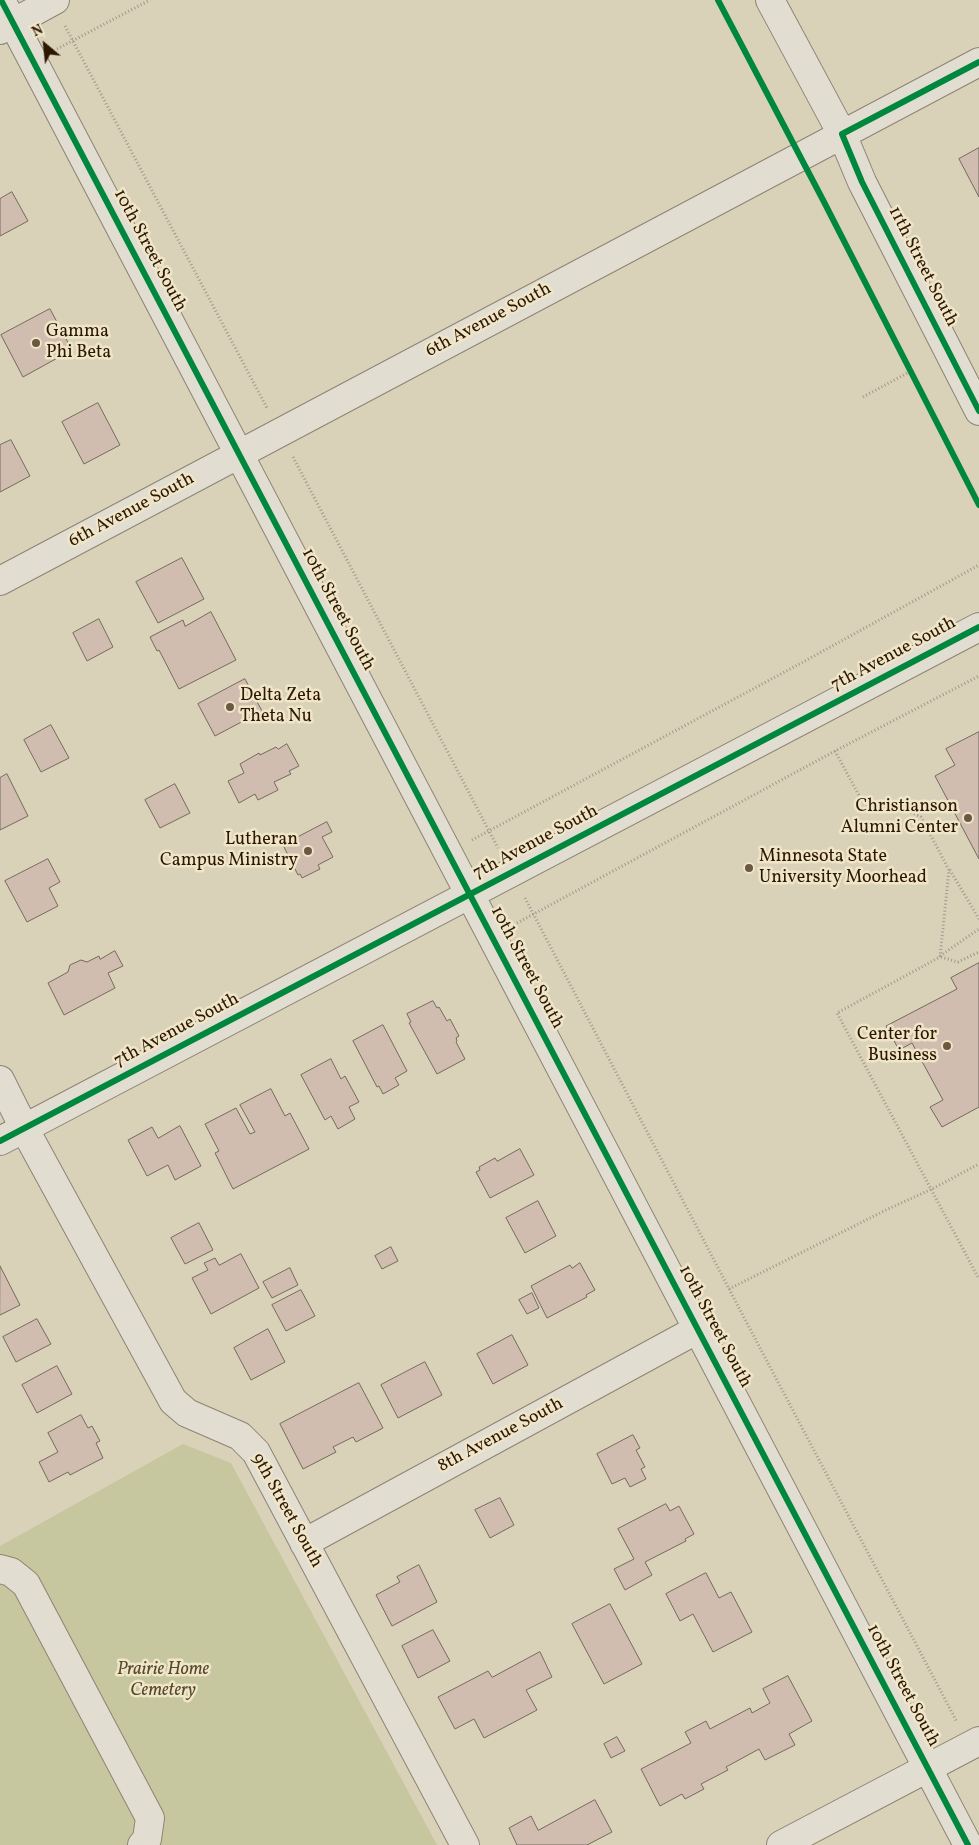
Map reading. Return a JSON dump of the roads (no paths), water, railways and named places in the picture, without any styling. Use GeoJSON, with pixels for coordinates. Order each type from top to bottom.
{"type":"FeatureCollection","features":[{"type":"Feature","properties":{"kind":"street","name":"10th Street South"},"geometry":{"type":"LineString","coordinates":[[0,0],[6,27],[33,62],[968,1845]]}},
{"type":"Feature","properties":{"kind":"street"},"geometry":{"type":"LineString","coordinates":[[6,27],[55,0]]}},
{"type":"Feature","properties":{"kind":"street","name":"11th Street South"},"geometry":{"type":"LineString","coordinates":[[770,0],[842,134],[862,182],[979,412]]}},
{"type":"Feature","properties":{"kind":"street","name":"6th Avenue South"},"geometry":{"type":"LineString","coordinates":[[0,581],[979,62]]}},
{"type":"Feature","properties":{"kind":"street","name":"7th Avenue South"},"geometry":{"type":"LineString","coordinates":[[0,1141],[979,627]]}},
{"type":"Feature","properties":{"kind":"street","name":"9th Street South"},"geometry":{"type":"LineString","coordinates":[[0,1080],[24,1128],[173,1400],[187,1413],[240,1436],[256,1452],[465,1845]]}},
{"type":"Feature","properties":{"kind":"street","name":"8th Avenue South"},"geometry":{"type":"LineString","coordinates":[[304,1543],[698,1329]]}},
{"type":"Feature","properties":{"kind":"street"},"geometry":{"type":"LineString","coordinates":[[0,1569],[11,1572],[26,1584],[150,1818],[147,1839],[142,1845]]}},
{"type":"Feature","properties":{"kind":"street"},"geometry":{"type":"LineString","coordinates":[[781,1845],[979,1741]]}},
{"type":"Feature","properties":{"kind":"place","name":"Gamma Phi Beta"},"geometry":{"type":"Point","coordinates":[36,343]}},
{"type":"Feature","properties":{"kind":"place","name":"Delta Zeta Theta Nu"},"geometry":{"type":"Point","coordinates":[230,707]}},
{"type":"Feature","properties":{"kind":"place","name":"Christianson Alumni Center"},"geometry":{"type":"Point","coordinates":[968,818]}},
{"type":"Feature","properties":{"kind":"place","name":"Lutheran Campus Ministry"},"geometry":{"type":"Point","coordinates":[308,851]}},
{"type":"Feature","properties":{"kind":"place","name":"Minnesota State University Moorhead"},"geometry":{"type":"Point","coordinates":[749,868]}},
{"type":"Feature","properties":{"kind":"place","name":"Center for Business"},"geometry":{"type":"Point","coordinates":[947,1046]}},
{"type":"Feature","properties":{"kind":"park label","name":"Prairie Home Cemetery"},"geometry":{"type":"Point","coordinates":[163,1681]}}]}
